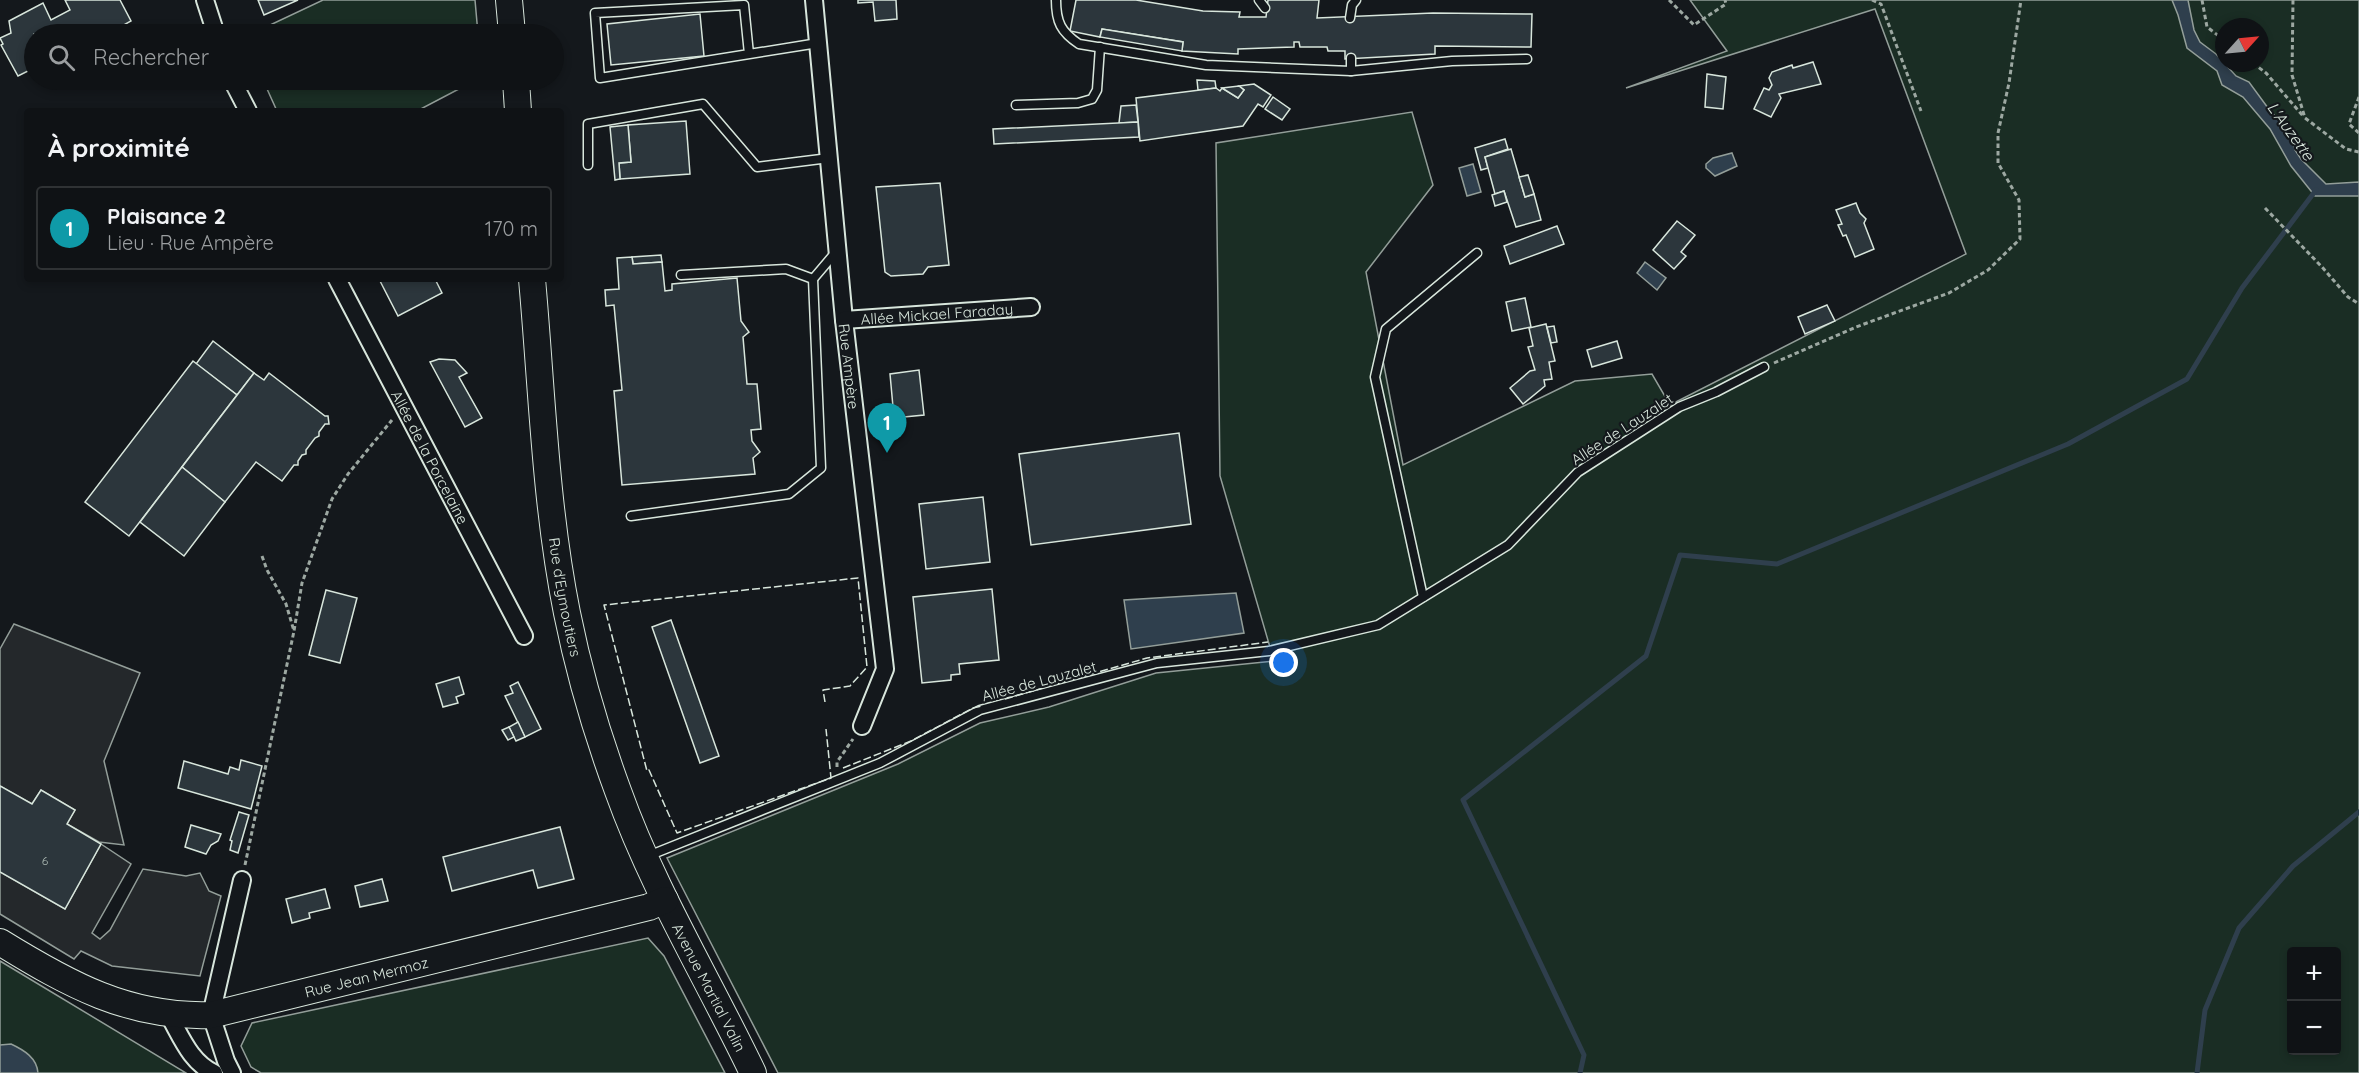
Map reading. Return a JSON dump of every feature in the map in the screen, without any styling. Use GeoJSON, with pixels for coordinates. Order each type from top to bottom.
{"type":"FeatureCollection","features":[{"type":"Feature","properties":{"kind":"main road"},"geometry":{"type":"LineString","coordinates":[[509,0],[511,24]]}},
{"type":"Feature","properties":{"kind":"main road"},"geometry":{"type":"LineString","coordinates":[[517,90],[518,108]]}},
{"type":"Feature","properties":{"kind":"main road","name":"Rue d'Eymoutiers"},"geometry":{"type":"LineString","coordinates":[[532,282],[552,511],[567,613],[596,725],[618,793],[665,900]]}},
{"type":"Feature","properties":{"kind":"main road","name":"Rue Jean Mermoz"},"geometry":{"type":"LineString","coordinates":[[0,942],[68,982],[98,996],[129,1006],[168,1014],[211,1015],[649,907],[665,900]]}},
{"type":"Feature","properties":{"kind":"main road","name":"Avenue Martial Valin"},"geometry":{"type":"LineString","coordinates":[[665,900],[753,1073]]}},
{"type":"Feature","properties":{"kind":"street"},"geometry":{"type":"LineString","coordinates":[[206,0],[213,24]]}},
{"type":"Feature","properties":{"kind":"street","name":"Rue Ampère"},"geometry":{"type":"LineString","coordinates":[[814,0],[844,320],[885,669],[862,726]]}},
{"type":"Feature","properties":{"kind":"street"},"geometry":{"type":"LineString","coordinates":[[237,90],[246,108]]}},
{"type":"Feature","properties":{"kind":"street","name":"Allée de la Porcelaine"},"geometry":{"type":"LineString","coordinates":[[339,282],[524,636]]}},
{"type":"Feature","properties":{"kind":"street","name":"Allée Mickael Faraday"},"geometry":{"type":"LineString","coordinates":[[844,320],[1031,307]]}},
{"type":"Feature","properties":{"kind":"street"},"geometry":{"type":"LineString","coordinates":[[232,1073],[211,1015],[242,880]]}},
{"type":"Feature","properties":{"kind":"street"},"geometry":{"type":"LineString","coordinates":[[168,1014],[194,1059],[202,1068],[214,1073]]}},
{"type":"Feature","properties":{"kind":"lane"},"geometry":{"type":"LineString","coordinates":[[1056,0],[1056,15],[1066,35],[1079,44],[1206,65],[1351,70],[1452,61],[1527,59]]}},
{"type":"Feature","properties":{"kind":"lane"},"geometry":{"type":"LineString","coordinates":[[1259,0],[1265,8]]}},
{"type":"Feature","properties":{"kind":"lane"},"geometry":{"type":"LineString","coordinates":[[1350,18],[1352,5],[1356,0]]}},
{"type":"Feature","properties":{"kind":"lane"},"geometry":{"type":"LineString","coordinates":[[749,54],[744,4],[595,13],[600,78],[818,43]]}},
{"type":"Feature","properties":{"kind":"lane"},"geometry":{"type":"LineString","coordinates":[[1016,105],[1078,103],[1092,99],[1097,90],[1100,47]]}},
{"type":"Feature","properties":{"kind":"lane"},"geometry":{"type":"LineString","coordinates":[[1351,58],[1351,70]]}},
{"type":"Feature","properties":{"kind":"lane"},"geometry":{"type":"LineString","coordinates":[[588,165],[588,124],[703,104],[757,167],[829,158]]}},
{"type":"Feature","properties":{"kind":"lane"},"geometry":{"type":"LineString","coordinates":[[631,516],[789,494],[821,468],[813,279],[838,250]]}},
{"type":"Feature","properties":{"kind":"lane"},"geometry":{"type":"LineString","coordinates":[[1423,597],[1375,377],[1386,329],[1478,253]]}},
{"type":"Feature","properties":{"kind":"lane"},"geometry":{"type":"LineString","coordinates":[[681,275],[786,269],[813,279]]}},
{"type":"Feature","properties":{"kind":"lane","name":"Allée de Lauzalet"},"geometry":{"type":"LineString","coordinates":[[645,857],[880,763],[980,710],[1156,663],[1269,651],[1377,625],[1508,545],[1578,472],[1679,407],[1716,392],[1764,367]]}},
{"type":"Feature","properties":{"kind":"path"},"geometry":{"type":"LineString","coordinates":[[1669,0],[1694,25],[1726,4],[1725,0]]}},
{"type":"Feature","properties":{"kind":"path"},"geometry":{"type":"LineString","coordinates":[[1872,0],[1881,4],[1921,111]]}},
{"type":"Feature","properties":{"kind":"path"},"geometry":{"type":"LineString","coordinates":[[1764,367],[1856,327],[1950,293],[1988,270],[2020,239],[2019,200],[1998,163],[1998,133],[2009,83],[2021,0]]}},
{"type":"Feature","properties":{"kind":"path"},"geometry":{"type":"LineString","coordinates":[[2202,0],[2207,27],[2215,33]]}},
{"type":"Feature","properties":{"kind":"path"},"geometry":{"type":"LineString","coordinates":[[2293,0],[2292,75],[2305,118]]}},
{"type":"Feature","properties":{"kind":"path"},"geometry":{"type":"LineString","coordinates":[[2265,72],[2305,118],[2346,149],[2359,152]]}},
{"type":"Feature","properties":{"kind":"path"},"geometry":{"type":"LineString","coordinates":[[2359,97],[2349,124],[2359,133]]}},
{"type":"Feature","properties":{"kind":"path"},"geometry":{"type":"LineString","coordinates":[[2265,208],[2348,297],[2359,304]]}},
{"type":"Feature","properties":{"kind":"path"},"geometry":{"type":"LineString","coordinates":[[242,880],[294,632],[302,583],[333,499],[348,474],[404,404]]}},
{"type":"Feature","properties":{"kind":"path"},"geometry":{"type":"LineString","coordinates":[[262,556],[286,604],[294,632]]}},
{"type":"Feature","properties":{"kind":"path"},"geometry":{"type":"LineString","coordinates":[[838,780],[837,762],[862,726]]}},
{"type":"Feature","properties":{"kind":"green space"},"geometry":{"type":"Polygon","coordinates":[[[323,0],[475,0],[477,24],[272,24],[323,0]]]}},
{"type":"Feature","properties":{"kind":"green space"},"geometry":{"type":"Polygon","coordinates":[[[1690,0],[2359,0],[2359,1073],[778,1073],[667,858],[898,764],[980,723],[1049,707],[1156,673],[1274,661],[1220,476],[1216,143],[1412,112],[1433,185],[1366,272],[1403,465],[1575,381],[1652,374],[1670,405],[1966,254],[1875,9],[1626,88],[1727,51],[1690,0]]]}},
{"type":"Feature","properties":{"kind":"green space"},"geometry":{"type":"Polygon","coordinates":[[[268,90],[457,90],[423,108],[276,108],[268,90]]]}},
{"type":"Feature","properties":{"kind":"green space"},"geometry":{"type":"Polygon","coordinates":[[[648,938],[664,956],[725,1073],[261,1073],[251,1067],[241,1046],[252,1023],[648,938]]]}},
{"type":"Feature","properties":{"kind":"green space"},"geometry":{"type":"Polygon","coordinates":[[[0,961],[186,1073],[0,1073],[0,961]]]}},
{"type":"Feature","properties":{"kind":"shaded area"},"geometry":{"type":"Polygon","coordinates":[[[14,624],[140,673],[104,761],[124,845],[99,842],[67,824],[75,810],[41,790],[32,804],[0,786],[0,649],[14,624]]]}},
{"type":"Feature","properties":{"kind":"shaded area"},"geometry":{"type":"Polygon","coordinates":[[[101,844],[131,864],[92,933],[100,939],[110,930],[143,869],[186,876],[200,873],[209,891],[221,896],[200,976],[112,966],[81,951],[74,959],[0,914],[0,872],[65,909],[101,844]]]}},
{"type":"Feature","properties":{"kind":"water"},"geometry":{"type":"Polygon","coordinates":[[[2172,0],[2188,0],[2194,30],[2200,42],[2215,53],[2215,69],[2187,48],[2172,0]]]}},
{"type":"Feature","properties":{"kind":"water"},"geometry":{"type":"Polygon","coordinates":[[[2217,72],[2232,72],[2249,82],[2292,135],[2295,150],[2301,159],[2326,184],[2359,182],[2359,196],[2315,196],[2291,166],[2270,129],[2243,97],[2222,85],[2217,72]]]}},
{"type":"Feature","properties":{"kind":"water"},"geometry":{"type":"Polygon","coordinates":[[[1732,153],[1737,166],[1715,176],[1706,168],[1706,164],[1713,158],[1732,153]]]}},
{"type":"Feature","properties":{"kind":"water"},"geometry":{"type":"Polygon","coordinates":[[[1473,164],[1481,192],[1467,196],[1459,168],[1473,164]]]}},
{"type":"Feature","properties":{"kind":"water"},"geometry":{"type":"Polygon","coordinates":[[[1645,262],[1666,278],[1657,290],[1637,273],[1645,262]]]}},
{"type":"Feature","properties":{"kind":"water"},"geometry":{"type":"Polygon","coordinates":[[[1236,593],[1244,633],[1131,649],[1124,600],[1236,593]]]}},
{"type":"Feature","properties":{"kind":"water"},"geometry":{"type":"Polygon","coordinates":[[[11,1044],[32,1059],[38,1073],[0,1073],[0,1045],[11,1044]]]}},
{"type":"Feature","properties":{"kind":"building"},"geometry":{"type":"Polygon","coordinates":[[[65,0],[120,0],[131,21],[126,24],[24,24],[24,73],[18,76],[1,45],[3,44],[0,38],[11,33],[9,21],[43,3],[51,20],[70,10],[65,0]]]}},
{"type":"Feature","properties":{"kind":"building"},"geometry":{"type":"Polygon","coordinates":[[[258,0],[298,0],[264,15],[258,0]]]}},
{"type":"Feature","properties":{"kind":"building"},"geometry":{"type":"Polygon","coordinates":[[[858,0],[896,0],[897,19],[875,21],[873,2],[858,3],[858,0]]]}},
{"type":"Feature","properties":{"kind":"building"},"geometry":{"type":"Polygon","coordinates":[[[1076,0],[1136,0],[1203,11],[1240,12],[1239,17],[1266,17],[1268,0],[1319,0],[1317,18],[1433,13],[1532,14],[1531,47],[1435,46],[1435,54],[1345,59],[1345,51],[1328,51],[1327,47],[1300,47],[1299,42],[1294,42],[1294,47],[1238,49],[1238,54],[1182,51],[1183,42],[1102,29],[1100,37],[1070,31],[1076,0]]]}},
{"type":"Feature","properties":{"kind":"building"},"geometry":{"type":"Polygon","coordinates":[[[700,14],[704,56],[611,65],[607,24],[700,14]]]}},
{"type":"Feature","properties":{"kind":"building"},"geometry":{"type":"Polygon","coordinates":[[[1102,29],[1183,42],[1182,51],[1100,37],[1102,29]]]}},
{"type":"Feature","properties":{"kind":"building"},"geometry":{"type":"Polygon","coordinates":[[[1813,62],[1821,84],[1779,94],[1781,98],[1771,117],[1754,109],[1764,88],[1769,90],[1772,85],[1769,78],[1772,72],[1792,65],[1793,68],[1813,62]]]}},
{"type":"Feature","properties":{"kind":"building"},"geometry":{"type":"Polygon","coordinates":[[[1707,74],[1726,77],[1723,109],[1705,107],[1707,74]]]}},
{"type":"Feature","properties":{"kind":"building"},"geometry":{"type":"Polygon","coordinates":[[[1197,80],[1215,81],[1216,88],[1198,90],[1197,80]]]}},
{"type":"Feature","properties":{"kind":"building"},"geometry":{"type":"Polygon","coordinates":[[[1254,84],[1271,95],[1263,107],[1258,104],[1243,126],[1140,141],[1136,98],[1216,88],[1220,91],[1222,88],[1238,98],[1244,90],[1239,86],[1254,84]]]}},
{"type":"Feature","properties":{"kind":"building"},"geometry":{"type":"Polygon","coordinates":[[[1239,86],[1244,90],[1238,98],[1222,88],[1239,86]]]}},
{"type":"Feature","properties":{"kind":"building"},"geometry":{"type":"Polygon","coordinates":[[[1273,97],[1290,109],[1282,120],[1265,109],[1273,97]]]}},
{"type":"Feature","properties":{"kind":"building"},"geometry":{"type":"Polygon","coordinates":[[[1136,105],[1138,122],[1119,123],[1121,106],[1136,105]]]}},
{"type":"Feature","properties":{"kind":"building"},"geometry":{"type":"Polygon","coordinates":[[[686,121],[690,174],[620,179],[619,163],[631,162],[628,125],[686,121]]]}},
{"type":"Feature","properties":{"kind":"building"},"geometry":{"type":"Polygon","coordinates":[[[1138,122],[1139,137],[994,144],[993,129],[1138,122]]]}},
{"type":"Feature","properties":{"kind":"building"},"geometry":{"type":"Polygon","coordinates":[[[628,125],[631,162],[619,163],[620,179],[615,180],[610,127],[628,125]]]}},
{"type":"Feature","properties":{"kind":"building"},"geometry":{"type":"Polygon","coordinates":[[[1505,139],[1508,149],[1485,157],[1488,168],[1481,170],[1475,148],[1505,139]]]}},
{"type":"Feature","properties":{"kind":"building"},"geometry":{"type":"Polygon","coordinates":[[[1511,149],[1525,197],[1534,194],[1541,220],[1516,227],[1504,191],[1495,194],[1485,157],[1511,149]]]}},
{"type":"Feature","properties":{"kind":"building"},"geometry":{"type":"Polygon","coordinates":[[[1528,175],[1534,194],[1525,197],[1519,177],[1528,175]]]}},
{"type":"Feature","properties":{"kind":"building"},"geometry":{"type":"Polygon","coordinates":[[[940,183],[949,265],[928,267],[923,274],[891,276],[885,272],[876,187],[940,183]]]}},
{"type":"Feature","properties":{"kind":"building"},"geometry":{"type":"Polygon","coordinates":[[[1504,191],[1507,202],[1495,206],[1492,195],[1504,191]]]}},
{"type":"Feature","properties":{"kind":"building"},"geometry":{"type":"Polygon","coordinates":[[[1856,203],[1860,213],[1866,219],[1864,223],[1874,249],[1855,257],[1846,235],[1843,236],[1838,225],[1842,224],[1836,210],[1856,203]]]}},
{"type":"Feature","properties":{"kind":"building"},"geometry":{"type":"Polygon","coordinates":[[[1677,221],[1695,235],[1681,252],[1686,256],[1674,269],[1653,250],[1677,221]]]}},
{"type":"Feature","properties":{"kind":"building"},"geometry":{"type":"Polygon","coordinates":[[[1557,226],[1564,244],[1510,264],[1504,246],[1557,226]]]}},
{"type":"Feature","properties":{"kind":"building"},"geometry":{"type":"Polygon","coordinates":[[[661,255],[662,262],[633,264],[632,257],[661,255]]]}},
{"type":"Feature","properties":{"kind":"building"},"geometry":{"type":"Polygon","coordinates":[[[632,257],[633,264],[662,262],[665,291],[672,290],[672,284],[737,278],[741,321],[749,332],[743,337],[747,384],[757,384],[761,429],[751,430],[752,441],[760,452],[753,458],[755,474],[622,485],[614,391],[622,390],[614,305],[606,306],[605,290],[619,289],[617,258],[632,257]]]}},
{"type":"Feature","properties":{"kind":"building"},"geometry":{"type":"Polygon","coordinates":[[[381,282],[436,282],[442,293],[398,316],[381,282]]]}},
{"type":"Feature","properties":{"kind":"building"},"geometry":{"type":"Polygon","coordinates":[[[1525,298],[1531,327],[1512,331],[1506,302],[1525,298]]]}},
{"type":"Feature","properties":{"kind":"building"},"geometry":{"type":"Polygon","coordinates":[[[1827,305],[1835,321],[1805,334],[1798,317],[1827,305]]]}},
{"type":"Feature","properties":{"kind":"building"},"geometry":{"type":"Polygon","coordinates":[[[1546,324],[1555,361],[1549,362],[1552,379],[1544,380],[1545,386],[1523,404],[1510,388],[1530,371],[1535,370],[1528,347],[1533,346],[1529,328],[1546,324]]]}},
{"type":"Feature","properties":{"kind":"building"},"geometry":{"type":"Polygon","coordinates":[[[1554,326],[1557,342],[1551,343],[1547,327],[1554,326]]]}},
{"type":"Feature","properties":{"kind":"building"},"geometry":{"type":"Polygon","coordinates":[[[213,341],[254,373],[237,395],[196,364],[213,341]]]}},
{"type":"Feature","properties":{"kind":"building"},"geometry":{"type":"Polygon","coordinates":[[[1617,341],[1622,358],[1592,367],[1587,350],[1617,341]]]}},
{"type":"Feature","properties":{"kind":"building"},"geometry":{"type":"Polygon","coordinates":[[[439,359],[455,360],[467,373],[459,377],[482,418],[465,427],[430,362],[439,359]]]}},
{"type":"Feature","properties":{"kind":"building"},"geometry":{"type":"Polygon","coordinates":[[[193,361],[237,395],[129,536],[85,502],[193,361]]]}},
{"type":"Feature","properties":{"kind":"building"},"geometry":{"type":"Polygon","coordinates":[[[919,370],[924,415],[894,418],[890,374],[919,370]]]}},
{"type":"Feature","properties":{"kind":"building"},"geometry":{"type":"Polygon","coordinates":[[[254,373],[264,380],[269,373],[328,416],[329,424],[325,424],[319,436],[306,450],[306,454],[302,455],[298,461],[298,465],[294,465],[282,481],[256,462],[225,502],[182,467],[254,373]]]}},
{"type":"Feature","properties":{"kind":"building"},"geometry":{"type":"Polygon","coordinates":[[[1179,433],[1191,524],[1031,545],[1019,454],[1179,433]]]}},
{"type":"Feature","properties":{"kind":"building"},"geometry":{"type":"Polygon","coordinates":[[[182,467],[225,502],[184,556],[140,522],[182,467]]]}},
{"type":"Feature","properties":{"kind":"building"},"geometry":{"type":"Polygon","coordinates":[[[983,497],[990,562],[926,569],[919,504],[983,497]]]}},
{"type":"Feature","properties":{"kind":"building"},"geometry":{"type":"Polygon","coordinates":[[[992,589],[999,660],[959,664],[960,674],[951,675],[951,680],[922,683],[913,597],[992,589]]]}},
{"type":"Feature","properties":{"kind":"building"},"geometry":{"type":"Polygon","coordinates":[[[326,590],[357,598],[340,663],[309,655],[326,590]]]}},
{"type":"Feature","properties":{"kind":"building"},"geometry":{"type":"Polygon","coordinates":[[[671,620],[719,756],[700,763],[652,627],[671,620]]]}},
{"type":"Feature","properties":{"kind":"building"},"geometry":{"type":"Polygon","coordinates":[[[459,677],[464,694],[456,697],[458,703],[443,707],[436,684],[459,677]]]}},
{"type":"Feature","properties":{"kind":"building"},"geometry":{"type":"Polygon","coordinates":[[[518,682],[541,729],[525,737],[505,696],[513,693],[510,686],[518,682]]]}},
{"type":"Feature","properties":{"kind":"building"},"geometry":{"type":"Polygon","coordinates":[[[518,722],[525,737],[516,741],[509,727],[518,722]]]}},
{"type":"Feature","properties":{"kind":"building"},"geometry":{"type":"Polygon","coordinates":[[[509,727],[514,737],[508,740],[502,730],[509,727]]]}},
{"type":"Feature","properties":{"kind":"building"},"geometry":{"type":"Polygon","coordinates":[[[241,760],[262,766],[251,809],[178,788],[184,761],[228,774],[230,767],[239,770],[241,760]]]}},
{"type":"Feature","properties":{"kind":"building"},"geometry":{"type":"Polygon","coordinates":[[[0,786],[32,804],[41,790],[75,810],[67,824],[101,844],[65,909],[0,872],[0,786]]]}},
{"type":"Feature","properties":{"kind":"building"},"geometry":{"type":"Polygon","coordinates":[[[239,812],[249,815],[238,853],[230,850],[232,841],[230,840],[239,812]]]}},
{"type":"Feature","properties":{"kind":"building"},"geometry":{"type":"Polygon","coordinates":[[[191,825],[221,834],[206,854],[185,847],[191,825]]]}},
{"type":"Feature","properties":{"kind":"building"},"geometry":{"type":"Polygon","coordinates":[[[560,827],[574,879],[538,888],[533,870],[452,891],[443,857],[560,827]]]}},
{"type":"Feature","properties":{"kind":"building"},"geometry":{"type":"Polygon","coordinates":[[[382,879],[388,901],[360,907],[355,886],[382,879]]]}},
{"type":"Feature","properties":{"kind":"building"},"geometry":{"type":"Polygon","coordinates":[[[325,889],[330,908],[309,913],[310,918],[292,923],[286,899],[325,889]]]}},
{"type":"Feature","properties":{"kind":"waterway"},"geometry":{"type":"LineString","coordinates":[[1580,1073],[1584,1055],[1463,800],[1646,656],[1680,555],[1777,564],[2068,444],[2187,379],[2242,288],[2316,190]]}},
{"type":"Feature","properties":{"kind":"waterway"},"geometry":{"type":"LineString","coordinates":[[2197,1073],[2205,1010],[2239,928],[2293,866],[2359,812]]}},
{"type":"Feature","properties":{"kind":"fence"},"geometry":{"type":"LineString","coordinates":[[825,702],[823,690],[850,686],[867,667],[858,578],[604,605],[647,771],[649,770],[677,833],[831,778],[826,729]]}},
{"type":"Feature","properties":{"kind":"fence"},"geometry":{"type":"LineString","coordinates":[[1005,699],[1147,658],[1268,642]]}},
{"type":"Feature","properties":{"kind":"fence"},"geometry":{"type":"LineString","coordinates":[[843,768],[911,741],[973,708],[982,706]]}},
{"type":"Feature","properties":{"kind":"place","name":"Plaisance 2"},"geometry":{"type":"Point","coordinates":[887,453]}},
{"type":"Feature","properties":{"kind":"water label","name":"L'Auzette"},"geometry":{"type":"Point","coordinates":[2291,131]}}]}
